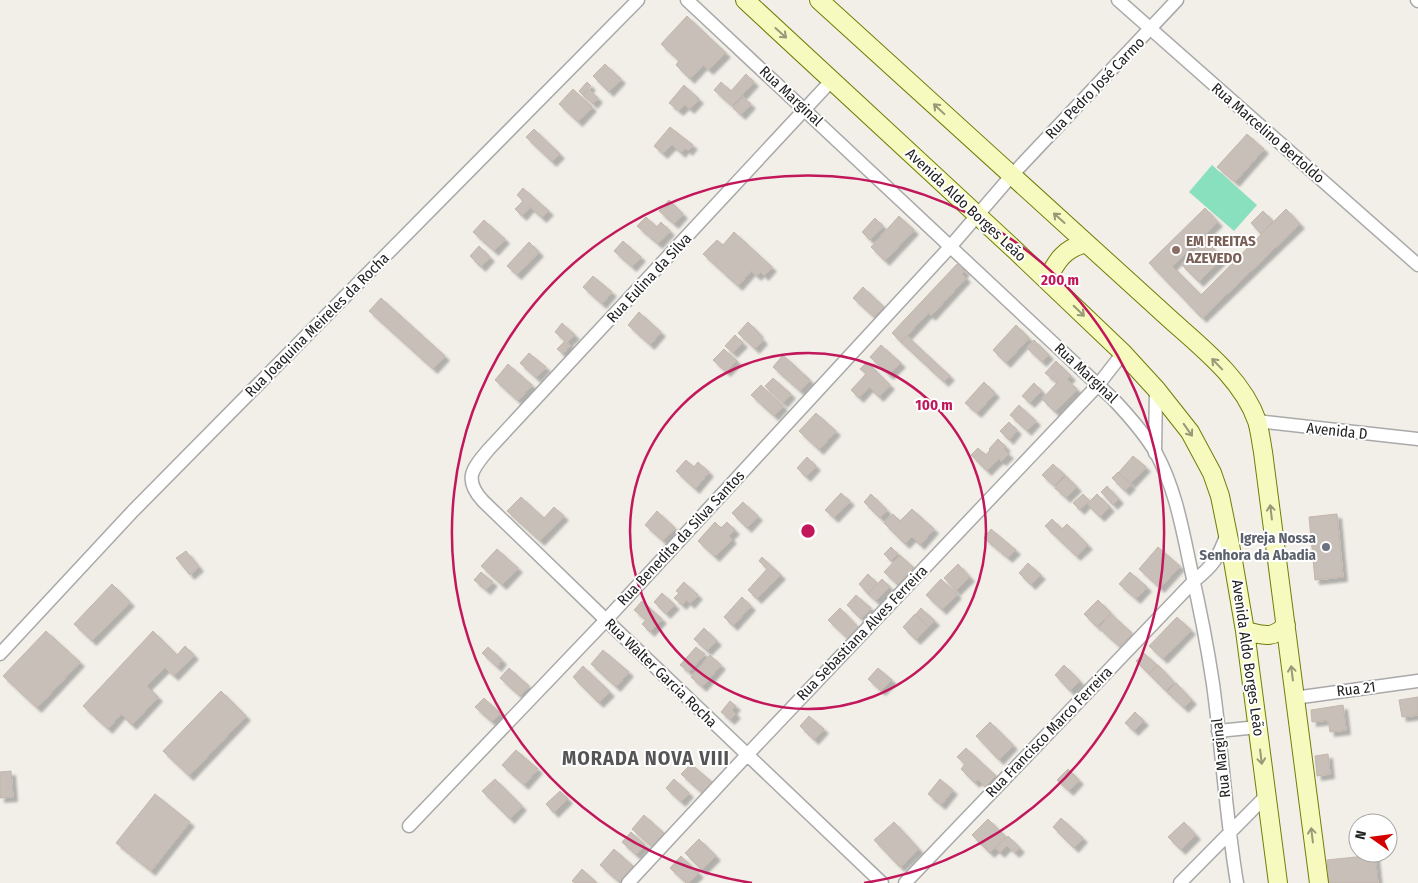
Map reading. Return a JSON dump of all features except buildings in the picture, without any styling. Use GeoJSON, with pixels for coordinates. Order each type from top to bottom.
{"type":"FeatureCollection","features":[{"type":"Feature","properties":{"kind":"street","name":"Rua Joaquina Meireles da Rocha"},"geometry":{"type":"LineString","coordinates":[[0,654],[133,511],[638,0]]}},
{"type":"Feature","properties":{"kind":"street","name":"Rua Marginal"},"geometry":{"type":"LineString","coordinates":[[687,0],[1098,385],[1129,416],[1155,452],[1172,490],[1179,514],[1205,635],[1218,731],[1228,833],[1237,883]]}},
{"type":"Feature","properties":{"kind":"street","name":"Avenida Aldo Borges Leão"},"geometry":{"type":"LineString","coordinates":[[745,0],[1047,280],[1156,389],[1190,432],[1212,473],[1220,496],[1228,532],[1245,630],[1278,883]]}},
{"type":"Feature","properties":{"kind":"street"},"geometry":{"type":"LineString","coordinates":[[819,0],[1213,360],[1237,386],[1256,421],[1264,460],[1319,883]]}},
{"type":"Feature","properties":{"kind":"street","name":"Rua Marcelino Bertoldo"},"geometry":{"type":"LineString","coordinates":[[1118,0],[1418,265]]}},
{"type":"Feature","properties":{"kind":"street","name":"Rua Pedro José Carmo"},"geometry":{"type":"LineString","coordinates":[[977,215],[1177,0]]}},
{"type":"Feature","properties":{"kind":"street","name":"Rua Eulina da Silva"},"geometry":{"type":"LineString","coordinates":[[471,478],[478,461],[832,80]]}},
{"type":"Feature","properties":{"kind":"street","name":"Rua Benedita da Silva Santos"},"geometry":{"type":"LineString","coordinates":[[409,826],[606,620],[950,247],[977,215]]}},
{"type":"Feature","properties":{"kind":"street"},"geometry":{"type":"LineString","coordinates":[[1047,280],[1065,252],[1073,246],[1086,243]]}},
{"type":"Feature","properties":{"kind":"street","name":"Rua Sebastiana Alves Ferreira"},"geometry":{"type":"LineString","coordinates":[[628,883],[747,754],[1098,385],[1123,354]]}},
{"type":"Feature","properties":{"kind":"street"},"geometry":{"type":"LineString","coordinates":[[1155,452],[1156,389]]}},
{"type":"Feature","properties":{"kind":"street","name":"Avenida D"},"geometry":{"type":"LineString","coordinates":[[1256,421],[1418,439]]}},
{"type":"Feature","properties":{"kind":"street","name":"Rua Walter Garcia Rocha"},"geometry":{"type":"LineString","coordinates":[[471,478],[473,490],[483,501],[882,883]]}},
{"type":"Feature","properties":{"kind":"street","name":"Rua Francisco Marco Ferreira"},"geometry":{"type":"LineString","coordinates":[[905,883],[1194,581],[1211,566],[1217,558],[1228,532]]}},
{"type":"Feature","properties":{"kind":"street"},"geometry":{"type":"LineString","coordinates":[[1245,630],[1262,635],[1271,635],[1278,633],[1286,625]]}},
{"type":"Feature","properties":{"kind":"street","name":"Rua 21"},"geometry":{"type":"LineString","coordinates":[[1294,698],[1418,681]]}},
{"type":"Feature","properties":{"kind":"street"},"geometry":{"type":"LineString","coordinates":[[1218,731],[1258,727]]}},
{"type":"Feature","properties":{"kind":"street"},"geometry":{"type":"LineString","coordinates":[[1180,883],[1266,796]]}},
{"type":"Feature","properties":{"kind":"green space","name":"EM FREITAS AZEVEDO"},"geometry":{"type":"Polygon","coordinates":[[[1212,165],[1257,205],[1234,231],[1189,192],[1212,165]]]}},
{"type":"Feature","properties":{"kind":"place","name":"EM FREITAS AZEVEDO"},"geometry":{"type":"Point","coordinates":[1176,250]}},
{"type":"Feature","properties":{"kind":"place","name":"Igreja Nossa Senhora da Abadia"},"geometry":{"type":"Point","coordinates":[1326,547]}},
{"type":"Feature","properties":{"kind":"district","name":"MORADA NOVA VIII"},"geometry":{"type":"Point","coordinates":[646,758]}}]}
